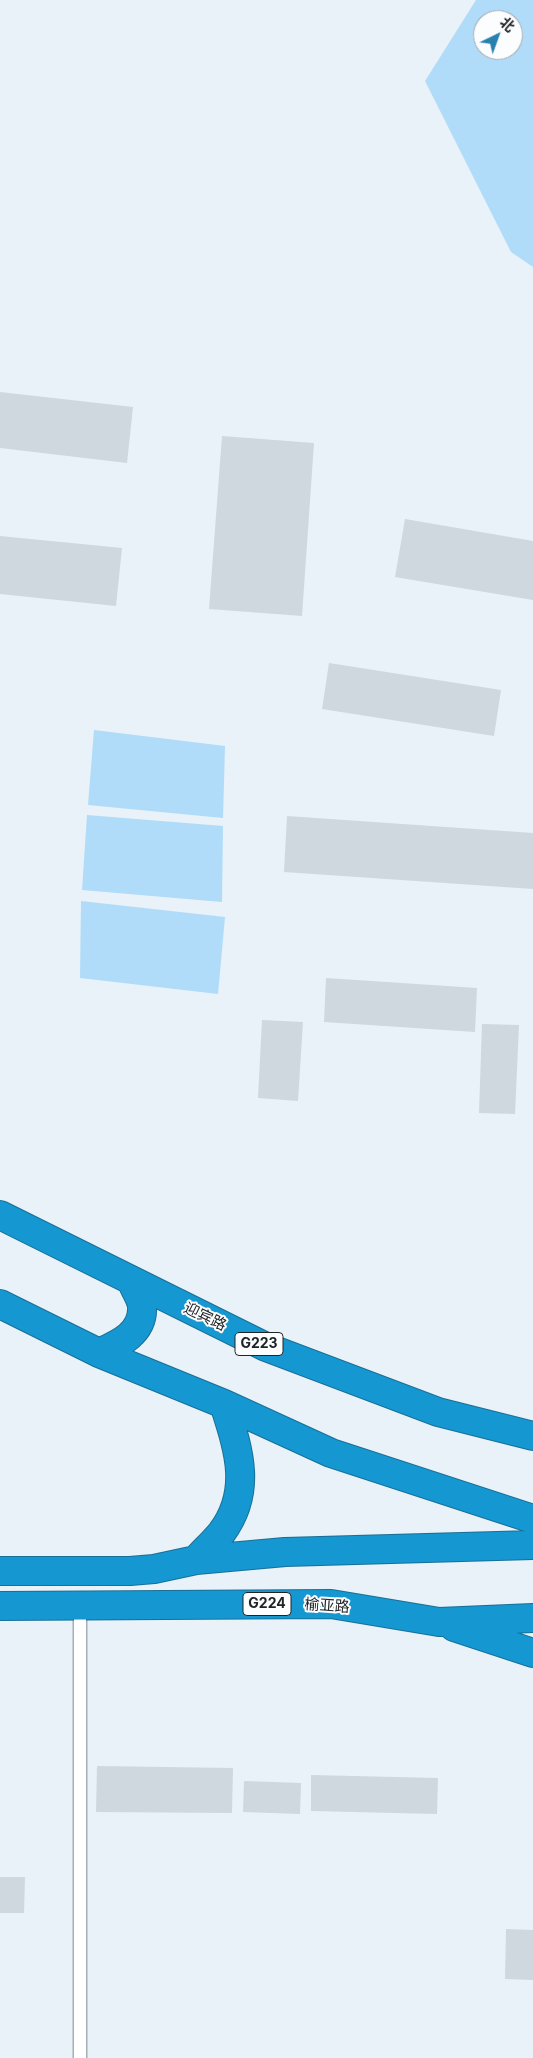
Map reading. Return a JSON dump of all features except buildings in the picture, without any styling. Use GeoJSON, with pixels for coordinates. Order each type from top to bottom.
{"type":"FeatureCollection","features":[{"type":"Feature","properties":{"kind":"highway","name":"迎宾路"},"geometry":{"type":"LineString","coordinates":[[0,1215],[266,1347],[438,1412],[533,1436]]}},
{"type":"Feature","properties":{"kind":"highway"},"geometry":{"type":"LineString","coordinates":[[99,1353],[124,1342],[139,1324],[142,1306],[131,1280]]}},
{"type":"Feature","properties":{"kind":"highway"},"geometry":{"type":"LineString","coordinates":[[0,1304],[99,1353],[224,1404],[331,1453],[533,1519]]}},
{"type":"Feature","properties":{"kind":"highway"},"geometry":{"type":"LineString","coordinates":[[196,1560],[223,1531],[240,1496],[240,1454],[224,1404]]}},
{"type":"Feature","properties":{"kind":"highway"},"geometry":{"type":"LineString","coordinates":[[0,1571],[130,1571],[154,1569],[196,1560],[285,1552],[533,1544]]}},
{"type":"Feature","properties":{"kind":"highway","name":"榆亚路"},"geometry":{"type":"LineString","coordinates":[[0,1606],[331,1604],[439,1622],[533,1618]]}},
{"type":"Feature","properties":{"kind":"highway"},"geometry":{"type":"LineString","coordinates":[[439,1622],[533,1653]]}},
{"type":"Feature","properties":{"kind":"lane"},"geometry":{"type":"LineString","coordinates":[[80,1605],[80,2058]]}},
{"type":"Feature","properties":{"kind":"shaded area"},"geometry":{"type":"Polygon","coordinates":[[[476,0],[533,0],[533,267],[511,252],[425,81],[476,0]]]}},
{"type":"Feature","properties":{"kind":"shaded area"},"geometry":{"type":"Polygon","coordinates":[[[94,730],[225,746],[223,818],[88,805],[94,730]]]}},
{"type":"Feature","properties":{"kind":"shaded area"},"geometry":{"type":"Polygon","coordinates":[[[87,815],[223,826],[222,902],[82,890],[87,815]]]}},
{"type":"Feature","properties":{"kind":"shaded area"},"geometry":{"type":"Polygon","coordinates":[[[81,901],[225,917],[218,994],[80,978],[81,901]]]}}]}
